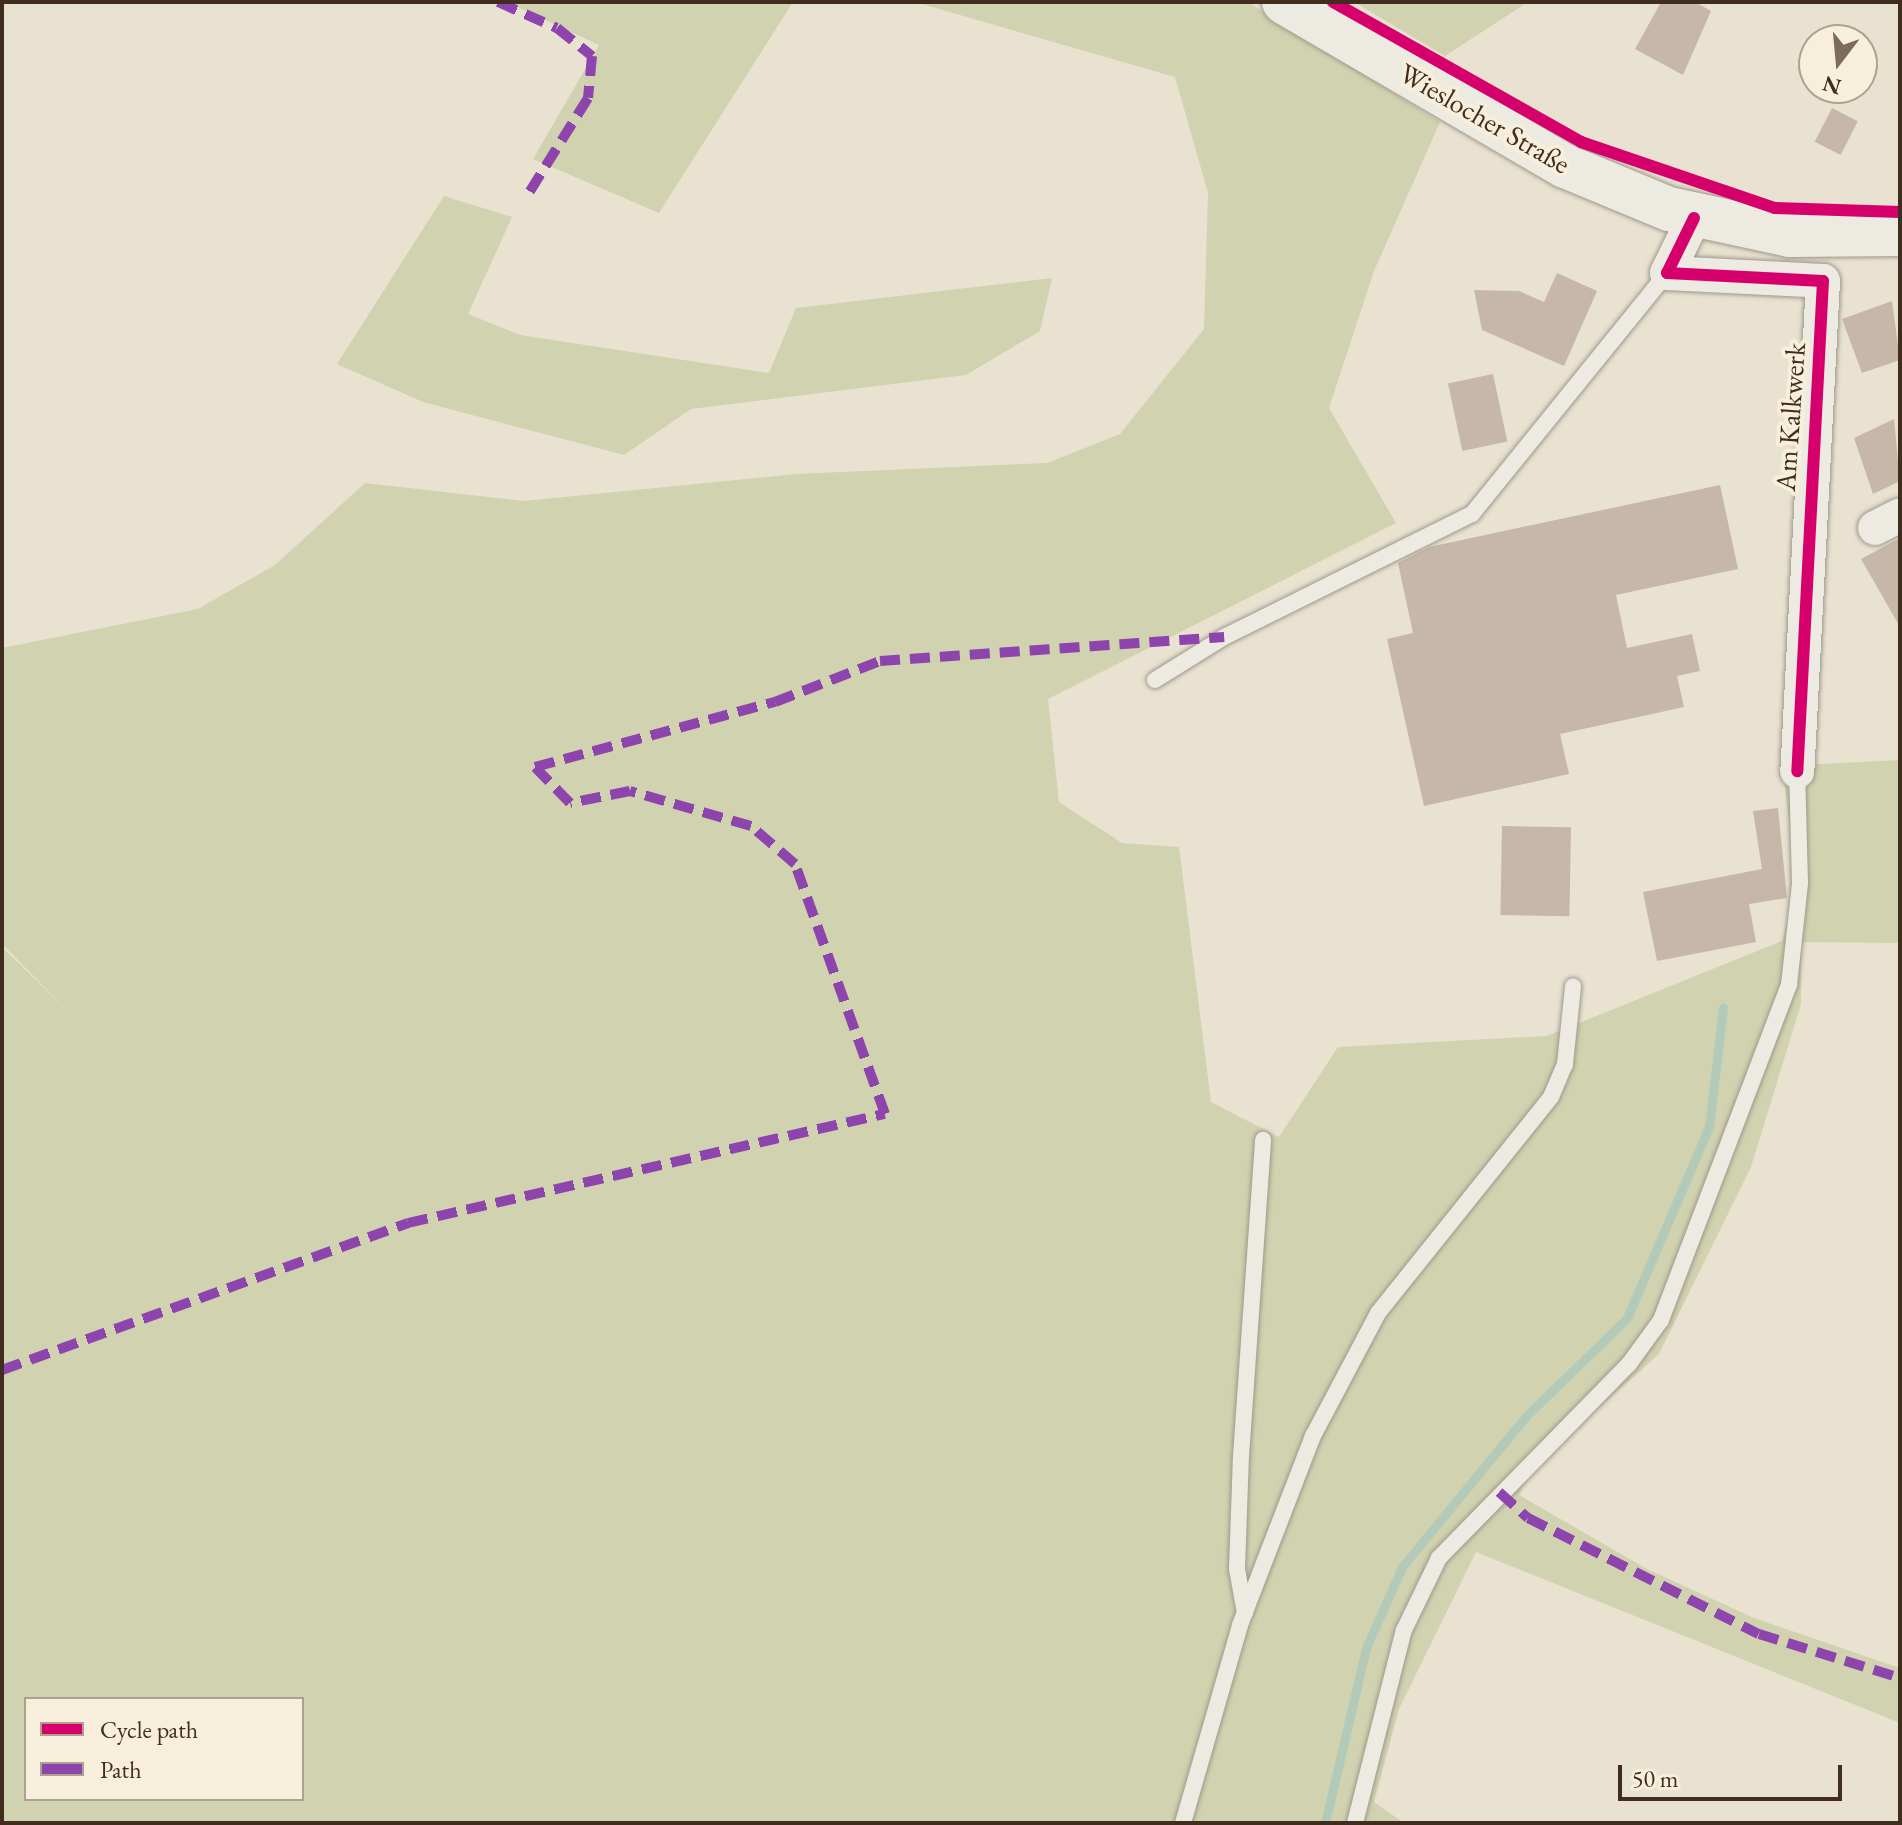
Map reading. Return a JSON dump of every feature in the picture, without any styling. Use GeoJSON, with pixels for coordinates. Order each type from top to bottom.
{"type":"FeatureCollection","features":[{"type":"Feature","properties":{"kind":"main road","name":"Wieslocher Straße"},"geometry":{"type":"LineString","coordinates":[[1284,2],[1565,166],[1694,218],[1790,235],[1900,234]]}},
{"type":"Feature","properties":{"kind":"street"},"geometry":{"type":"LineString","coordinates":[[1667,273],[1694,218]]}},
{"type":"Feature","properties":{"kind":"street","name":"Am Kalkwerk"},"geometry":{"type":"LineString","coordinates":[[1667,273],[1823,281],[1797,771]]}},
{"type":"Feature","properties":{"kind":"lane"},"geometry":{"type":"LineString","coordinates":[[1155,680],[1224,637],[1472,514],[1667,273]]}},
{"type":"Feature","properties":{"kind":"lane"},"geometry":{"type":"LineString","coordinates":[[1355,1823],[1404,1630],[1439,1558],[1629,1364],[1661,1320],[1789,985],[1800,883],[1797,771]]}},
{"type":"Feature","properties":{"kind":"lane"},"geometry":{"type":"LineString","coordinates":[[1183,1823],[1245,1613],[1313,1436],[1378,1313],[1551,1097],[1572,1027],[1573,986]]}},
{"type":"Feature","properties":{"kind":"lane"},"geometry":{"type":"LineString","coordinates":[[1245,1613],[1237,1569],[1241,1456],[1263,1140]]}},
{"type":"Feature","properties":{"kind":"green space"},"geometry":{"type":"Polygon","coordinates":[[[507,2],[793,2],[659,213],[533,159],[599,45],[507,2]]]}},
{"type":"Feature","properties":{"kind":"green space"},"geometry":{"type":"Polygon","coordinates":[[[915,2],[1248,2],[1440,122],[1374,271],[1329,408],[1396,523],[1048,699],[1059,802],[1122,843],[1179,847],[1211,1102],[1279,1137],[1338,1047],[1547,1036],[1782,941],[1797,886],[1782,766],[1900,760],[1900,943],[1801,942],[1801,1004],[1751,1167],[1659,1354],[1533,1467],[1519,1495],[1647,1569],[1754,1618],[1900,1668],[1900,1723],[1476,1552],[1399,1709],[1374,1802],[1404,1823],[2,1823],[2,947],[70,1013],[2,944],[2,648],[198,609],[275,565],[365,483],[524,501],[796,474],[1047,463],[1120,434],[1204,329],[1208,193],[1175,77],[915,2]]]}},
{"type":"Feature","properties":{"kind":"green space"},"geometry":{"type":"Polygon","coordinates":[[[1354,2],[1528,2],[1445,56],[1354,2]]]}},
{"type":"Feature","properties":{"kind":"green space"},"geometry":{"type":"Polygon","coordinates":[[[444,196],[512,217],[468,314],[520,335],[769,373],[796,308],[1052,278],[1040,331],[966,375],[691,409],[624,455],[423,402],[337,364],[444,196]]]}},
{"type":"Feature","properties":{"kind":"building"},"geometry":{"type":"Polygon","coordinates":[[[1661,2],[1695,2],[1711,11],[1683,75],[1635,49],[1661,2]]]}},
{"type":"Feature","properties":{"kind":"building"},"geometry":{"type":"Polygon","coordinates":[[[1832,108],[1858,121],[1841,155],[1815,142],[1832,108]]]}},
{"type":"Feature","properties":{"kind":"building"},"geometry":{"type":"Polygon","coordinates":[[[1557,273],[1597,291],[1564,366],[1482,330],[1474,290],[1519,291],[1544,302],[1557,273]]]}},
{"type":"Feature","properties":{"kind":"building"},"geometry":{"type":"Polygon","coordinates":[[[1892,301],[1900,360],[1862,373],[1842,319],[1892,301]]]}},
{"type":"Feature","properties":{"kind":"building"},"geometry":{"type":"Polygon","coordinates":[[[1493,374],[1507,441],[1462,451],[1448,384],[1493,374]]]}},
{"type":"Feature","properties":{"kind":"building"},"geometry":{"type":"Polygon","coordinates":[[[1894,419],[1900,481],[1873,494],[1854,438],[1894,419]]]}},
{"type":"Feature","properties":{"kind":"building"},"geometry":{"type":"Polygon","coordinates":[[[1720,485],[1738,569],[1616,595],[1627,648],[1692,634],[1700,671],[1677,676],[1684,707],[1560,734],[1569,774],[1424,806],[1387,639],[1413,633],[1398,563],[1429,547],[1720,485]]]}},
{"type":"Feature","properties":{"kind":"building"},"geometry":{"type":"Polygon","coordinates":[[[1900,538],[1900,627],[1861,559],[1900,538]]]}},
{"type":"Feature","properties":{"kind":"building"},"geometry":{"type":"Polygon","coordinates":[[[1778,808],[1787,898],[1749,904],[1756,942],[1657,961],[1643,892],[1762,869],[1753,811],[1778,808]]]}},
{"type":"Feature","properties":{"kind":"building"},"geometry":{"type":"Polygon","coordinates":[[[1502,826],[1571,827],[1569,916],[1500,915],[1502,826]]]}},
{"type":"Feature","properties":{"kind":"waterway"},"geometry":{"type":"LineString","coordinates":[[1325,1823],[1366,1648],[1402,1567],[1526,1416],[1627,1318],[1709,1127],[1723,1008]]}},
{"type":"Feature","properties":{"kind":"marked path"},"geometry":{"type":"LineString","coordinates":[[498,2],[557,28],[592,56],[588,98],[527,196]]}},
{"type":"Feature","properties":{"kind":"marked path"},"geometry":{"type":"LineString","coordinates":[[2,1370],[408,1223],[885,1114],[795,864],[751,826],[630,791],[570,803],[535,767],[775,702],[880,661],[1224,637]]}},
{"type":"Feature","properties":{"kind":"marked path"},"geometry":{"type":"LineString","coordinates":[[1499,1492],[1528,1518],[1759,1634],[1900,1678]]}},
{"type":"Feature","properties":{"kind":"cycle path"},"geometry":{"type":"LineString","coordinates":[[1333,2],[1581,142],[1775,208],[1900,212]]}},
{"type":"Feature","properties":{"kind":"cycle path"},"geometry":{"type":"LineString","coordinates":[[1694,218],[1667,273],[1823,281],[1797,771]]}}]}
